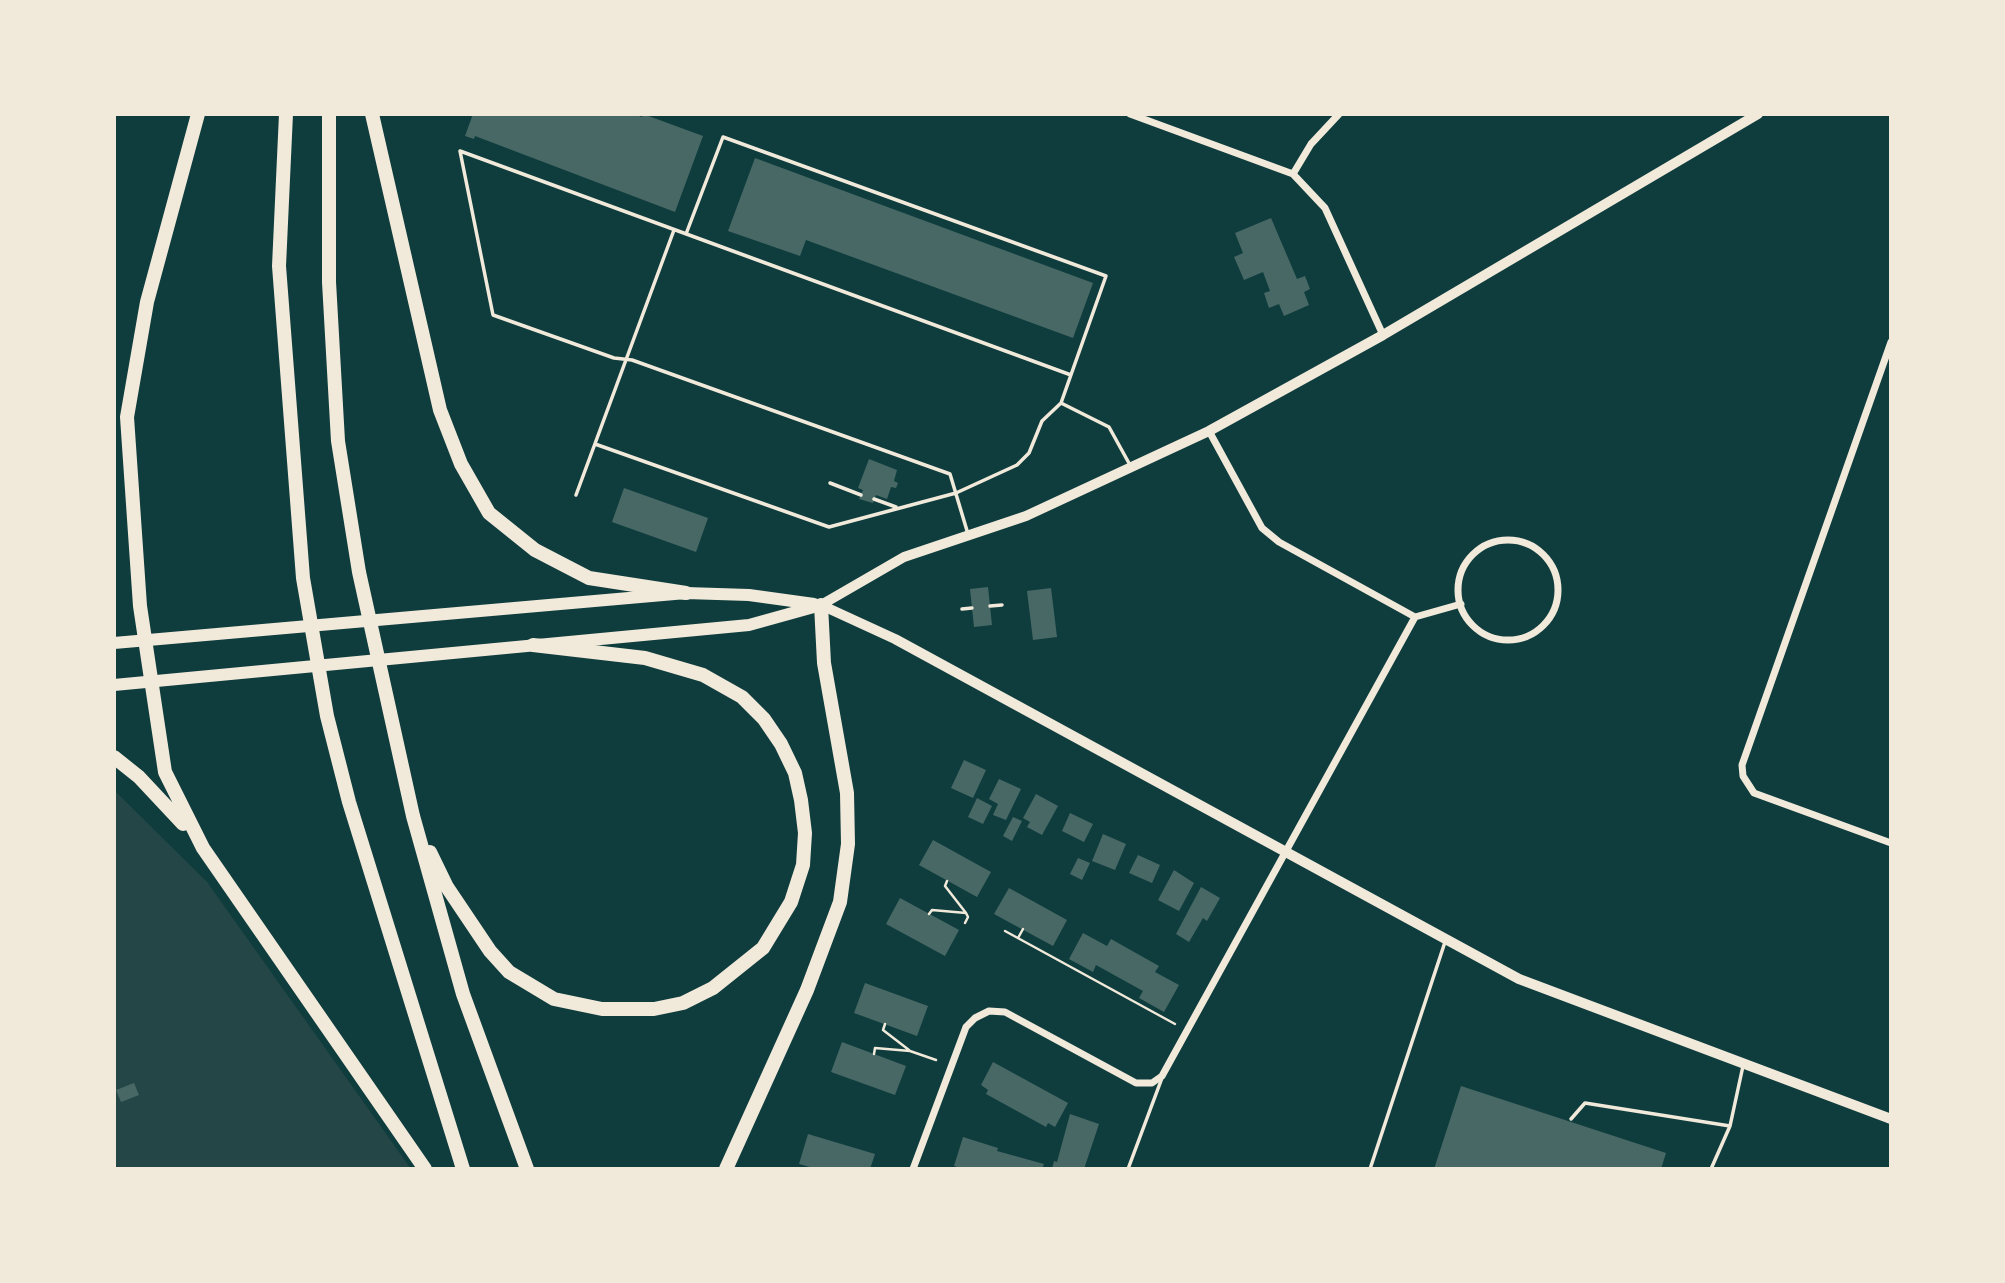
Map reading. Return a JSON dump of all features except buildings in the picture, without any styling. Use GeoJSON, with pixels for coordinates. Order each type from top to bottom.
{"type":"FeatureCollection","features":[{"type":"Feature","properties":{"kind":"highway"},"geometry":{"type":"LineString","coordinates":[[198,114],[147,302],[127,417],[144,640],[165,772],[203,848]]}},
{"type":"Feature","properties":{"kind":"highway"},"geometry":{"type":"LineString","coordinates":[[286,114],[279,267],[303,578],[327,716],[349,802],[463,1169]]}},
{"type":"Feature","properties":{"kind":"highway"},"geometry":{"type":"LineString","coordinates":[[329,114],[328,282],[338,428],[359,572],[413,816],[463,994],[527,1169]]}},
{"type":"Feature","properties":{"kind":"highway"},"geometry":{"type":"LineString","coordinates":[[372,114],[440,411],[461,464],[489,513],[535,550],[589,578],[686,593]]}},
{"type":"Feature","properties":{"kind":"highway"},"geometry":{"type":"LineString","coordinates":[[726,1169],[807,990],[840,902],[848,844],[848,793],[824,663],[821,605]]}},
{"type":"Feature","properties":{"kind":"highway"},"geometry":{"type":"LineString","coordinates":[[413,816],[447,887],[490,951],[509,972],[554,999],[602,1009],[628,1011],[683,1003],[713,988],[743,967],[763,948],[778,927],[791,902],[803,865],[805,833],[795,773],[781,744],[764,719],[741,697],[703,675],[645,658],[533,645]]}},
{"type":"Feature","properties":{"kind":"highway"},"geometry":{"type":"LineString","coordinates":[[114,757],[139,777],[203,848],[425,1169]]}},
{"type":"Feature","properties":{"kind":"main road"},"geometry":{"type":"LineString","coordinates":[[114,643],[686,593],[749,595],[821,605]]}},
{"type":"Feature","properties":{"kind":"main road"},"geometry":{"type":"LineString","coordinates":[[114,685],[749,625],[821,605]]}},
{"type":"Feature","properties":{"kind":"street"},"geometry":{"type":"LineString","coordinates":[[1130,114],[1293,174],[1325,208],[1383,335]]}},
{"type":"Feature","properties":{"kind":"street"},"geometry":{"type":"LineString","coordinates":[[1293,174],[1311,144],[1339,114]]}},
{"type":"Feature","properties":{"kind":"street"},"geometry":{"type":"LineString","coordinates":[[821,605],[904,557],[1037,512],[1132,470],[1209,431],[1383,335],[1758,114]]}},
{"type":"Feature","properties":{"kind":"street"},"geometry":{"type":"LineString","coordinates":[[1891,342],[1742,765],[1743,776],[1754,793],[1891,843]]}},
{"type":"Feature","properties":{"kind":"street"},"geometry":{"type":"LineString","coordinates":[[1209,431],[1262,528],[1279,542],[1415,617],[1461,604]]}},
{"type":"Feature","properties":{"kind":"street"},"geometry":{"type":"LineString","coordinates":[[1502,541],[1526,543],[1546,557],[1557,579],[1558,592],[1551,616],[1533,634],[1521,639],[1508,640],[1484,634],[1466,616],[1461,604],[1460,580],[1470,558],[1490,544],[1502,541]]}},
{"type":"Feature","properties":{"kind":"street"},"geometry":{"type":"LineString","coordinates":[[821,605],[895,639],[1446,940],[1554,995],[1891,1119]]}},
{"type":"Feature","properties":{"kind":"street"},"geometry":{"type":"LineString","coordinates":[[913,1169],[966,1027],[989,1010],[1005,1013],[1136,1083],[1153,1083],[1163,1076],[1415,617]]}},
{"type":"Feature","properties":{"kind":"lane"},"geometry":{"type":"LineString","coordinates":[[595,444],[829,527],[956,493],[1025,460],[1042,421],[1061,403],[1106,276],[723,136],[686,234]]}},
{"type":"Feature","properties":{"kind":"lane"},"geometry":{"type":"LineString","coordinates":[[968,537],[950,474],[626,359],[614,358],[493,315],[460,151],[1071,375]]}},
{"type":"Feature","properties":{"kind":"lane"},"geometry":{"type":"LineString","coordinates":[[576,495],[674,230]]}},
{"type":"Feature","properties":{"kind":"lane"},"geometry":{"type":"LineString","coordinates":[[1061,403],[1109,427],[1132,470]]}},
{"type":"Feature","properties":{"kind":"lane"},"geometry":{"type":"LineString","coordinates":[[830,483],[861,495]]}},
{"type":"Feature","properties":{"kind":"lane"},"geometry":{"type":"LineString","coordinates":[[874,499],[898,508]]}},
{"type":"Feature","properties":{"kind":"lane"},"geometry":{"type":"LineString","coordinates":[[990,606],[1002,605]]}},
{"type":"Feature","properties":{"kind":"lane"},"geometry":{"type":"LineString","coordinates":[[962,609],[972,608]]}},
{"type":"Feature","properties":{"kind":"lane"},"geometry":{"type":"LineString","coordinates":[[1370,1169],[1446,940]]}},
{"type":"Feature","properties":{"kind":"lane"},"geometry":{"type":"LineString","coordinates":[[1711,1169],[1730,1126],[1744,1064]]}},
{"type":"Feature","properties":{"kind":"lane"},"geometry":{"type":"LineString","coordinates":[[1128,1169],[1163,1076]]}},
{"type":"Feature","properties":{"kind":"lane"},"geometry":{"type":"LineString","coordinates":[[1571,1119],[1585,1102],[1730,1126]]}},
{"type":"Feature","properties":{"kind":"path"},"geometry":{"type":"LineString","coordinates":[[947,881],[945,886],[966,912],[968,917],[965,923]]}},
{"type":"Feature","properties":{"kind":"path"},"geometry":{"type":"LineString","coordinates":[[929,914],[932,910],[966,912]]}},
{"type":"Feature","properties":{"kind":"path"},"geometry":{"type":"LineString","coordinates":[[1018,938],[1023,929]]}},
{"type":"Feature","properties":{"kind":"path"},"geometry":{"type":"LineString","coordinates":[[1005,931],[1175,1024]]}},
{"type":"Feature","properties":{"kind":"path"},"geometry":{"type":"LineString","coordinates":[[885,1024],[883,1030],[910,1051]]}},
{"type":"Feature","properties":{"kind":"path"},"geometry":{"type":"LineString","coordinates":[[874,1054],[876,1048],[910,1051],[936,1060]]}},
{"type":"Feature","properties":{"kind":"shaded area"},"geometry":{"type":"Polygon","coordinates":[[[114,790],[207,882],[411,1169],[114,1169],[114,790]]]}}]}
